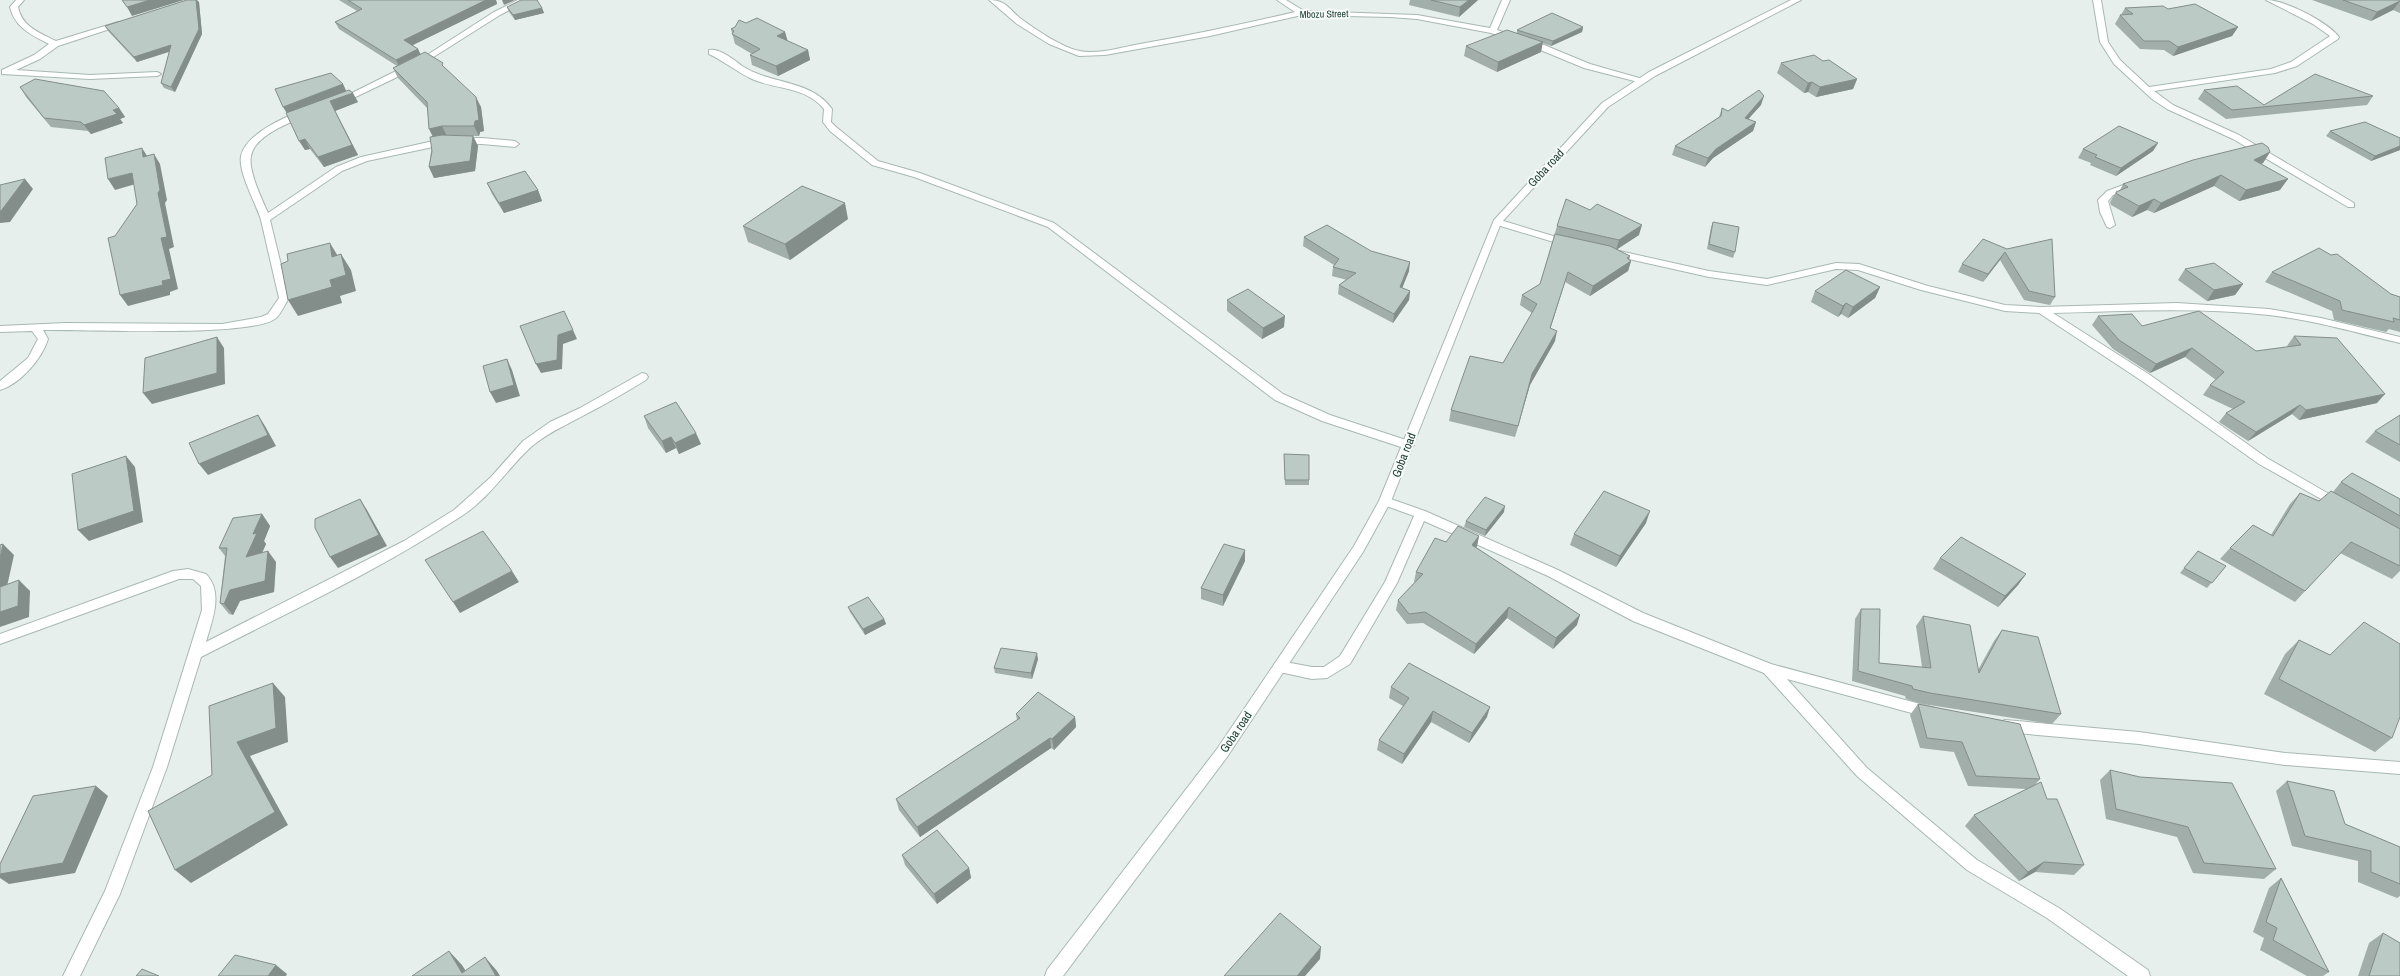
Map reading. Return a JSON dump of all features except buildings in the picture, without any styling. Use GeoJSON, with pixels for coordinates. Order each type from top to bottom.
{"type":"FeatureCollection","features":[{"type":"Feature","properties":{"kind":"street"},"geometry":{"type":"LineString","coordinates":[[20,0],[14,7],[18,20],[26,29],[55,44]]}},
{"type":"Feature","properties":{"kind":"street"},"geometry":{"type":"LineString","coordinates":[[329,105],[423,60],[455,42],[497,12],[525,0]]}},
{"type":"Feature","properties":{"kind":"street","name":"Mbozu Street"},"geometry":{"type":"LineString","coordinates":[[993,0],[1002,5],[1020,22],[1052,42],[1069,51],[1090,55],[1210,34],[1302,13],[1417,18],[1492,31],[1541,47],[1587,66],[1642,80]]}},
{"type":"Feature","properties":{"kind":"street"},"geometry":{"type":"LineString","coordinates":[[1281,0],[1302,13]]}},
{"type":"Feature","properties":{"kind":"street"},"geometry":{"type":"LineString","coordinates":[[1492,31],[1506,0]]}},
{"type":"Feature","properties":{"kind":"street","name":"Goba road"},"geometry":{"type":"LineString","coordinates":[[1053,976],[1222,753],[1359,549],[1386,501],[1497,222],[1605,105],[1642,80],[1797,0]]}},
{"type":"Feature","properties":{"kind":"street"},"geometry":{"type":"LineString","coordinates":[[2097,0],[2104,42],[2117,62],[2147,90],[2170,107],[2236,137],[2351,205]]}},
{"type":"Feature","properties":{"kind":"street"},"geometry":{"type":"LineString","coordinates":[[2147,90],[2272,71],[2297,63],[2335,36],[2327,29],[2270,0]]}},
{"type":"Feature","properties":{"kind":"street"},"geometry":{"type":"LineString","coordinates":[[3,74],[37,56],[55,44],[128,21]]}},
{"type":"Feature","properties":{"kind":"street"},"geometry":{"type":"LineString","coordinates":[[712,52],[724,57],[760,79],[803,88],[815,95],[828,109],[827,122],[833,129],[875,163],[917,175],[1051,225],[1279,397],[1326,418],[1408,445]]}},
{"type":"Feature","properties":{"kind":"street"},"geometry":{"type":"LineString","coordinates":[[3,74],[90,77],[157,74]]}},
{"type":"Feature","properties":{"kind":"street"},"geometry":{"type":"LineString","coordinates":[[0,328],[222,327],[264,320],[272,316],[284,298],[265,219],[247,169],[246,156],[250,146],[276,126],[316,110]]}},
{"type":"Feature","properties":{"kind":"street"},"geometry":{"type":"LineString","coordinates":[[265,219],[339,169],[364,159],[447,141],[482,141],[515,144]]}},
{"type":"Feature","properties":{"kind":"street"},"geometry":{"type":"LineString","coordinates":[[2237,151],[2252,147]]}},
{"type":"Feature","properties":{"kind":"street"},"geometry":{"type":"LineString","coordinates":[[2110,224],[2105,212],[2103,200],[2110,193],[2145,180]]}},
{"type":"Feature","properties":{"kind":"street"},"geometry":{"type":"LineString","coordinates":[[1497,222],[1578,246]]}},
{"type":"Feature","properties":{"kind":"street"},"geometry":{"type":"LineString","coordinates":[[1608,252],[1717,275],[1767,282],[1836,266],[1859,267],[1925,288],[2005,308],[2041,310],[2161,305],[2269,312],[2321,321],[2400,340]]}},
{"type":"Feature","properties":{"kind":"street"},"geometry":{"type":"LineString","coordinates":[[2041,310],[2146,378],[2263,460],[2345,509]]}},
{"type":"Feature","properties":{"kind":"street"},"geometry":{"type":"LineString","coordinates":[[0,386],[21,371],[40,352],[43,340],[35,327]]}},
{"type":"Feature","properties":{"kind":"street"},"geometry":{"type":"LineString","coordinates":[[194,654],[351,575],[458,513],[496,480],[527,444],[554,425],[584,411],[642,377]]}},
{"type":"Feature","properties":{"kind":"street"},"geometry":{"type":"LineString","coordinates":[[1386,501],[1422,514],[1553,573],[1638,617],[1769,670],[1946,715]]}},
{"type":"Feature","properties":{"kind":"street"},"geometry":{"type":"LineString","coordinates":[[1280,667],[1312,673],[1327,672],[1345,660],[1391,583],[1422,514]]}},
{"type":"Feature","properties":{"kind":"street"},"geometry":{"type":"LineString","coordinates":[[0,639],[163,578],[192,573],[203,578],[209,588],[209,610],[194,654],[160,767],[112,894],[71,976]]}},
{"type":"Feature","properties":{"kind":"street"},"geometry":{"type":"LineString","coordinates":[[1769,670],[1862,772],[1972,865],[2053,913],[2142,976]]}},
{"type":"Feature","properties":{"kind":"street"},"geometry":{"type":"LineString","coordinates":[[1990,723],[2020,729],[2139,738],[2285,759],[2400,768]]}}]}
